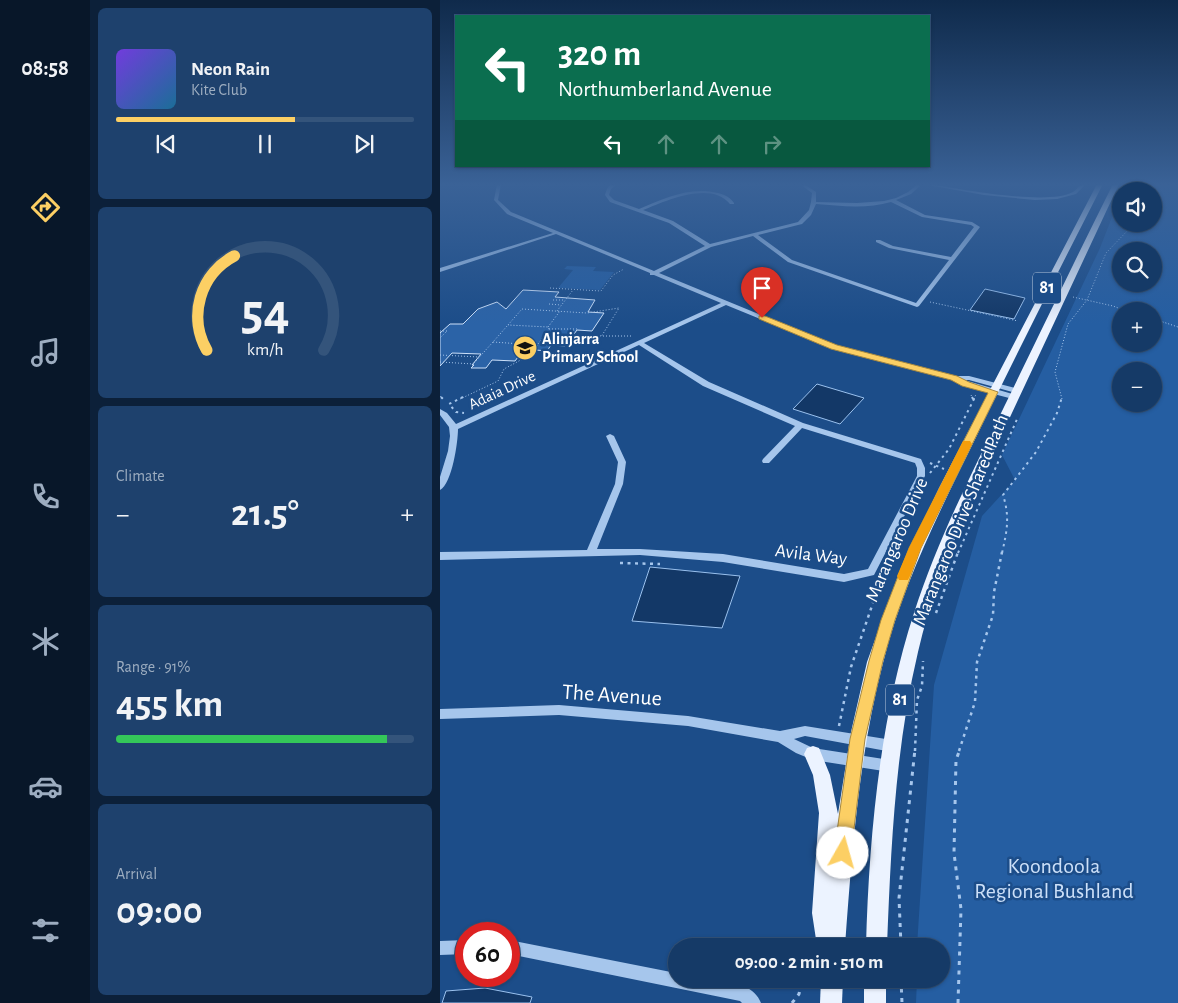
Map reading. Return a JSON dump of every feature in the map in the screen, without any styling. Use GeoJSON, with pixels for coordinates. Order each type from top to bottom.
{"type":"FeatureCollection","features":[{"type":"Feature","properties":{"kind":"main road","name":"Marangaroo Drive"},"geometry":{"type":"LineString","coordinates":[[835,938],[857,739],[876,661],[902,582],[946,469],[995,388],[1075,231]]}},
{"type":"Feature","properties":{"kind":"main road","name":"81"},"geometry":{"type":"LineString","coordinates":[[876,938],[882,835],[892,746],[910,653],[921,614],[939,560],[982,480],[1015,394],[1093,231]]}},
{"type":"Feature","properties":{"kind":"main road"},"geometry":{"type":"LineString","coordinates":[[813,754],[825,784],[830,815],[829,845],[822,910],[826,938]]}},
{"type":"Feature","properties":{"kind":"main road"},"geometry":{"type":"LineString","coordinates":[[831,1003],[832,988]]}},
{"type":"Feature","properties":{"kind":"main road"},"geometry":{"type":"LineString","coordinates":[[875,988],[875,1003]]}},
{"type":"Feature","properties":{"kind":"street"},"geometry":{"type":"LineString","coordinates":[[547,231],[834,347],[954,378],[979,388],[995,388]]}},
{"type":"Feature","properties":{"kind":"street"},"geometry":{"type":"LineString","coordinates":[[685,231],[709,246]]}},
{"type":"Feature","properties":{"kind":"street"},"geometry":{"type":"LineString","coordinates":[[652,274],[709,246],[771,231]]}},
{"type":"Feature","properties":{"kind":"street"},"geometry":{"type":"LineString","coordinates":[[755,235],[790,261],[917,304],[974,231]]}},
{"type":"Feature","properties":{"kind":"street"},"geometry":{"type":"LineString","coordinates":[[440,270],[554,234]]}},
{"type":"Feature","properties":{"kind":"street"},"geometry":{"type":"LineString","coordinates":[[878,241],[891,247],[952,259]]}},
{"type":"Feature","properties":{"kind":"street","name":"Adaia Drive"},"geometry":{"type":"LineString","coordinates":[[454,428],[637,339],[726,303]]}},
{"type":"Feature","properties":{"kind":"street"},"geometry":{"type":"LineString","coordinates":[[637,339],[706,384],[800,425],[918,462],[921,468],[920,480]]}},
{"type":"Feature","properties":{"kind":"street"},"geometry":{"type":"LineString","coordinates":[[954,378],[969,378],[1015,394]]}},
{"type":"Feature","properties":{"kind":"street"},"geometry":{"type":"LineString","coordinates":[[440,410],[454,428],[454,440],[446,474],[440,486]]}},
{"type":"Feature","properties":{"kind":"street"},"geometry":{"type":"LineString","coordinates":[[766,461],[800,425]]}},
{"type":"Feature","properties":{"kind":"street"},"geometry":{"type":"LineString","coordinates":[[591,552],[620,484],[622,462],[610,436]]}},
{"type":"Feature","properties":{"kind":"street","name":"Avila Way"},"geometry":{"type":"LineString","coordinates":[[440,556],[640,552],[723,558],[844,578],[871,572],[920,480]]}},
{"type":"Feature","properties":{"kind":"street","name":"The Avenue"},"geometry":{"type":"LineString","coordinates":[[440,714],[559,710],[688,721],[780,737],[800,749],[813,754],[890,766]]}},
{"type":"Feature","properties":{"kind":"street","name":"The Avenue"},"geometry":{"type":"LineString","coordinates":[[780,737],[805,731],[892,746]]}},
{"type":"Feature","properties":{"kind":"street"},"geometry":{"type":"LineString","coordinates":[[440,948],[455,947]]}},
{"type":"Feature","properties":{"kind":"street"},"geometry":{"type":"LineString","coordinates":[[520,949],[744,994],[753,1003]]}},
{"type":"Feature","properties":{"kind":"path"},"geometry":{"type":"LineString","coordinates":[[958,1003],[961,909],[954,853],[956,760],[975,702],[977,662],[993,615],[994,592],[1008,525],[1008,510],[1003,495],[1036,452],[1062,400],[1055,372],[1068,324],[1087,300],[1106,253],[1128,232]]}},
{"type":"Feature","properties":{"kind":"path"},"geometry":{"type":"LineString","coordinates":[[616,266],[630,271]]}},
{"type":"Feature","properties":{"kind":"path"},"geometry":{"type":"LineString","coordinates":[[550,288],[601,291],[613,275],[624,269]]}},
{"type":"Feature","properties":{"kind":"path"},"geometry":{"type":"LineString","coordinates":[[557,311],[573,290]]}},
{"type":"Feature","properties":{"kind":"path"},"geometry":{"type":"LineString","coordinates":[[1062,294],[1112,306]]}},
{"type":"Feature","properties":{"kind":"path"},"geometry":{"type":"LineString","coordinates":[[553,300],[565,300]]}},
{"type":"Feature","properties":{"kind":"path"},"geometry":{"type":"LineString","coordinates":[[921,300],[1028,324]]}},
{"type":"Feature","properties":{"kind":"path"},"geometry":{"type":"LineString","coordinates":[[549,304],[561,305]]}},
{"type":"Feature","properties":{"kind":"path"},"geometry":{"type":"LineString","coordinates":[[440,362],[473,364],[522,309],[587,313],[619,308],[601,337]]}},
{"type":"Feature","properties":{"kind":"path"},"geometry":{"type":"LineString","coordinates":[[467,413],[456,412],[449,404],[498,381],[504,369],[530,355],[561,311]]}},
{"type":"Feature","properties":{"kind":"path"},"geometry":{"type":"LineString","coordinates":[[1162,322],[1178,327]]}},
{"type":"Feature","properties":{"kind":"path"},"geometry":{"type":"LineString","coordinates":[[508,325],[579,329]]}},
{"type":"Feature","properties":{"kind":"path"},"geometry":{"type":"LineString","coordinates":[[563,345],[574,330]]}},
{"type":"Feature","properties":{"kind":"path"},"geometry":{"type":"LineString","coordinates":[[440,331],[446,331],[440,338]]}},
{"type":"Feature","properties":{"kind":"path"},"geometry":{"type":"LineString","coordinates":[[570,336],[637,339]]}},
{"type":"Feature","properties":{"kind":"path"},"geometry":{"type":"LineString","coordinates":[[493,342],[536,345]]}},
{"type":"Feature","properties":{"kind":"path"},"geometry":{"type":"LineString","coordinates":[[440,355],[480,357]]}},
{"type":"Feature","properties":{"kind":"path"},"geometry":{"type":"LineString","coordinates":[[920,480],[946,469],[979,388]]}},
{"type":"Feature","properties":{"kind":"path"},"geometry":{"type":"LineString","coordinates":[[968,391],[974,401]]}},
{"type":"Feature","properties":{"kind":"path"},"geometry":{"type":"LineString","coordinates":[[440,396],[444,400]]}},
{"type":"Feature","properties":{"kind":"path","name":"Marangaroo Drive Shared Path"},"geometry":{"type":"LineString","coordinates":[[932,619],[940,605],[982,480],[1018,416]]}},
{"type":"Feature","properties":{"kind":"path"},"geometry":{"type":"LineString","coordinates":[[924,460],[946,469]]}},
{"type":"Feature","properties":{"kind":"path"},"geometry":{"type":"LineString","coordinates":[[614,562],[661,564]]}},
{"type":"Feature","properties":{"kind":"path","name":"Marangaroo Drive Shared Path"},"geometry":{"type":"LineString","coordinates":[[900,938],[899,898],[917,728],[917,700],[923,681],[923,654]]}},
{"type":"Feature","properties":{"kind":"path"},"geometry":{"type":"LineString","coordinates":[[792,1003],[799,994],[800,988]]}},
{"type":"Feature","properties":{"kind":"path"},"geometry":{"type":"LineString","coordinates":[[901,988],[902,1003]]}},
{"type":"Feature","properties":{"kind":"green space","name":"Koondoola Regional Bushland"},"geometry":{"type":"Polygon","coordinates":[[[1107,231],[1178,231],[1178,1003],[916,1003],[917,988],[950,988],[950,938],[918,938],[934,685],[982,516],[1015,480],[1002,455],[1107,231]]]}},
{"type":"Feature","properties":{"kind":"green space"},"geometry":{"type":"Polygon","coordinates":[[[567,266],[596,267],[593,271],[614,272],[600,290],[558,288],[573,270],[564,269],[567,266]]]}},
{"type":"Feature","properties":{"kind":"shaded area"},"geometry":{"type":"Polygon","coordinates":[[[985,289],[1025,298],[1014,319],[970,310],[985,289]]]}},
{"type":"Feature","properties":{"kind":"shaded area"},"geometry":{"type":"Polygon","coordinates":[[[817,384],[864,398],[840,424],[793,409],[817,384]]]}},
{"type":"Feature","properties":{"kind":"shaded area"},"geometry":{"type":"Polygon","coordinates":[[[650,567],[740,576],[722,628],[632,621],[650,567]]]}},
{"type":"Feature","properties":{"kind":"shaded area"},"geometry":{"type":"Polygon","coordinates":[[[485,988],[532,997],[530,1003],[442,1003],[446,991],[485,988]]]}},
{"type":"Feature","properties":{"kind":"building"},"geometry":{"type":"Polygon","coordinates":[[[523,290],[559,292],[555,297],[595,300],[588,312],[604,313],[592,331],[577,330],[565,346],[551,345],[547,351],[524,349],[515,361],[492,360],[486,368],[471,368],[481,354],[452,353],[440,366],[440,333],[450,324],[463,324],[478,309],[497,302],[506,309],[523,290]]]}},
{"type":"Feature","properties":{"kind":"slow traffic"},"geometry":{"type":"LineString","coordinates":[[904,576],[915,548],[967,444]]}},
{"type":"Feature","properties":{"kind":"place","name":"Alinjarra Primary School"},"geometry":{"type":"Point","coordinates":[525,348]}},
{"type":"Feature","properties":{"kind":"route"},"geometry":{"type":"LineString","coordinates":[[762,318],[834,347],[954,378],[966,384],[993,392],[915,548],[888,620],[857,739],[843,853]]}}]}
